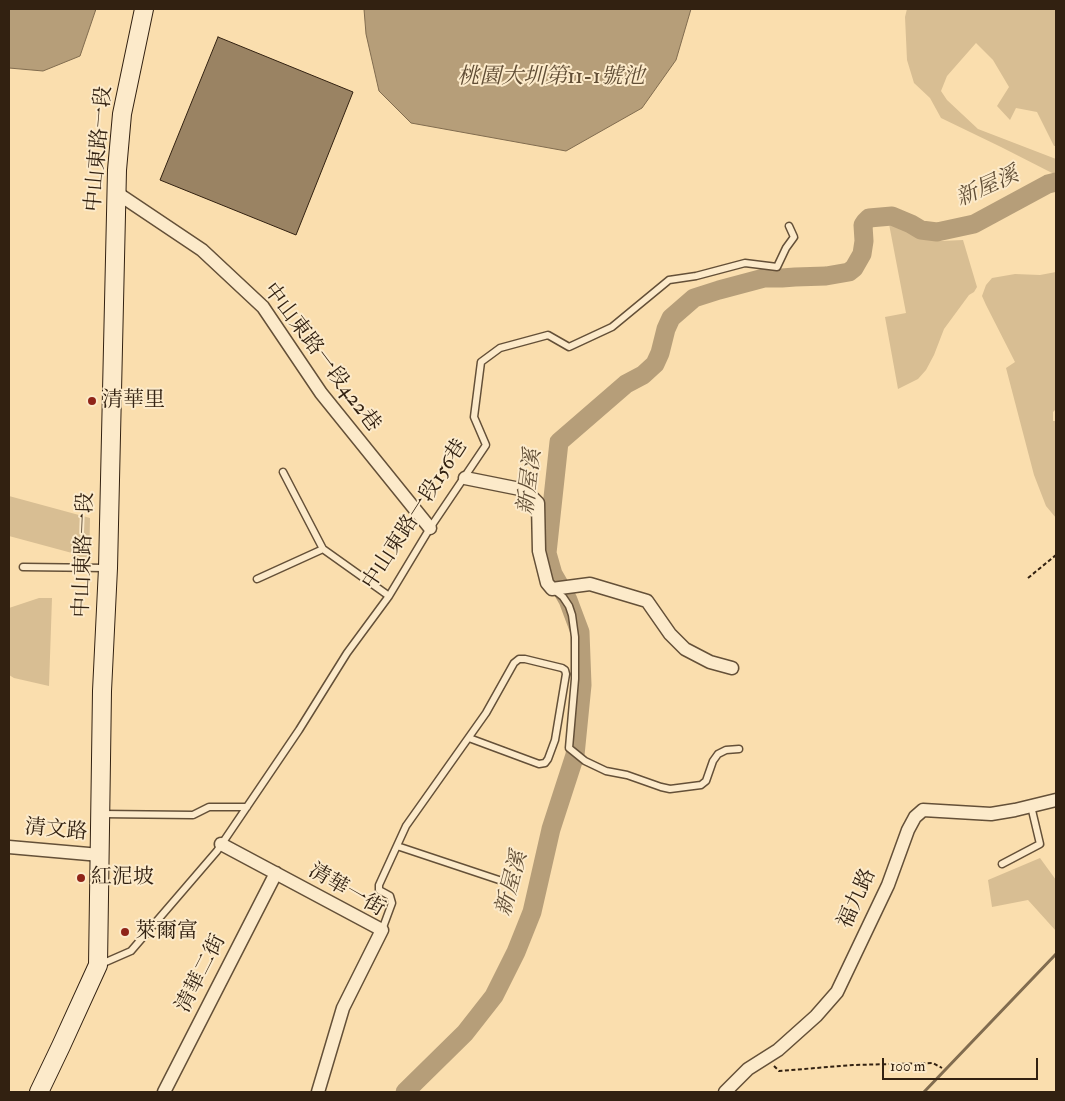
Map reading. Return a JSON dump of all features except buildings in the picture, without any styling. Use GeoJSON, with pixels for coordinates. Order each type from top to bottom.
{"type":"FeatureCollection","features":[{"type":"Feature","properties":{"kind":"main road","name":"中山東路一段"},"geometry":{"type":"LineString","coordinates":[[38,1092],[98,965],[102,691],[108,568],[117,170],[122,114],[144,9]]}},
{"type":"Feature","properties":{"kind":"street","name":"中山東路一段422巷"},"geometry":{"type":"LineString","coordinates":[[117,193],[202,250],[262,307],[321,393],[430,528]]}},
{"type":"Feature","properties":{"kind":"street"},"geometry":{"type":"LineString","coordinates":[[465,478],[525,490],[538,503],[539,551],[547,583],[556,588],[590,584],[647,602],[670,634],[685,649],[710,662],[732,668]]}},
{"type":"Feature","properties":{"kind":"street","name":"福九路"},"geometry":{"type":"LineString","coordinates":[[725,1092],[748,1069],[778,1050],[816,1016],[837,992],[888,885],[908,830],[915,817],[923,810],[991,814],[1056,800]]}},
{"type":"Feature","properties":{"kind":"street","name":"清華一街"},"geometry":{"type":"LineString","coordinates":[[221,844],[382,930],[342,1008],[318,1092]]}},
{"type":"Feature","properties":{"kind":"street","name":"清文路"},"geometry":{"type":"LineString","coordinates":[[9,847],[100,855]]}},
{"type":"Feature","properties":{"kind":"street","name":"清華二街"},"geometry":{"type":"LineString","coordinates":[[164,1092],[276,873]]}},
{"type":"Feature","properties":{"kind":"lane","name":"中山東路一段156巷"},"geometry":{"type":"LineString","coordinates":[[98,965],[131,950],[217,851],[299,730],[347,653],[389,596],[430,528],[465,478],[486,445],[474,417],[482,362],[500,348],[548,335],[569,347],[612,327],[669,280],[696,276],[745,263],[777,267],[786,248],[794,237],[789,226]]}},
{"type":"Feature","properties":{"kind":"lane"},"geometry":{"type":"LineString","coordinates":[[283,472],[323,549],[389,596]]}},
{"type":"Feature","properties":{"kind":"lane"},"geometry":{"type":"LineString","coordinates":[[257,580],[323,549]]}},
{"type":"Feature","properties":{"kind":"lane"},"geometry":{"type":"LineString","coordinates":[[23,566],[108,568]]}},
{"type":"Feature","properties":{"kind":"lane"},"geometry":{"type":"LineString","coordinates":[[556,588],[569,606],[575,637],[575,679],[569,748],[585,761],[606,771],[627,774],[670,789],[700,784],[706,781],[713,761],[718,754],[726,750],[739,749]]}},
{"type":"Feature","properties":{"kind":"lane"},"geometry":{"type":"LineString","coordinates":[[382,930],[392,903],[390,896],[379,890],[379,885],[406,826],[486,713],[514,662],[519,659],[525,659],[565,670],[566,674],[555,740],[545,763],[540,764],[469,738]]}},
{"type":"Feature","properties":{"kind":"lane"},"geometry":{"type":"LineString","coordinates":[[100,814],[193,815],[209,806],[247,806]]}},
{"type":"Feature","properties":{"kind":"lane"},"geometry":{"type":"LineString","coordinates":[[1002,864],[1040,844],[1031,806]]}},
{"type":"Feature","properties":{"kind":"lane"},"geometry":{"type":"LineString","coordinates":[[397,846],[505,882]]}},
{"type":"Feature","properties":{"kind":"path"},"geometry":{"type":"LineString","coordinates":[[1028,578],[1056,555]]}},
{"type":"Feature","properties":{"kind":"path"},"geometry":{"type":"LineString","coordinates":[[766,1057],[779,1071],[853,1065],[933,1063],[942,1068]]}},
{"type":"Feature","properties":{"kind":"shaded area"},"geometry":{"type":"Polygon","coordinates":[[[907,9],[1056,9],[1056,146],[1054,146],[1037,112],[1016,108],[1010,120],[997,106],[1009,87],[993,60],[976,43],[947,76],[941,91],[947,100],[978,129],[1056,159],[1056,175],[941,118],[930,98],[914,83],[907,60],[905,17],[907,9]]]}},
{"type":"Feature","properties":{"kind":"shaded area"},"geometry":{"type":"Polygon","coordinates":[[[889,224],[919,237],[941,241],[963,240],[977,287],[944,329],[926,370],[918,379],[898,389],[885,317],[906,313],[889,224]]]}},
{"type":"Feature","properties":{"kind":"shaded area"},"geometry":{"type":"Polygon","coordinates":[[[1056,272],[1056,409],[1053,412],[1053,421],[1056,421],[1056,518],[1046,506],[1034,475],[1006,368],[1015,362],[982,296],[986,285],[992,278],[1015,274],[1040,275],[1056,272]]]}},
{"type":"Feature","properties":{"kind":"shaded area"},"geometry":{"type":"Polygon","coordinates":[[[9,496],[90,518],[89,569],[73,568],[72,553],[9,536],[9,496]]]}},
{"type":"Feature","properties":{"kind":"shaded area"},"geometry":{"type":"Polygon","coordinates":[[[39,598],[52,598],[49,686],[14,678],[9,675],[9,608],[39,598]]]}},
{"type":"Feature","properties":{"kind":"shaded area"},"geometry":{"type":"Polygon","coordinates":[[[1040,858],[1056,880],[1056,931],[1028,900],[992,907],[988,880],[1040,858]]]}},
{"type":"Feature","properties":{"kind":"water"},"geometry":{"type":"Polygon","coordinates":[[[9,9],[96,9],[80,56],[43,71],[9,68],[9,9]]]}},
{"type":"Feature","properties":{"kind":"water","name":"桃園大圳第11-1號池"},"geometry":{"type":"Polygon","coordinates":[[[364,9],[691,9],[676,60],[642,108],[566,151],[411,123],[379,91],[366,34],[364,9]]]}},
{"type":"Feature","properties":{"kind":"waterway","name":"新屋溪"},"geometry":{"type":"LineString","coordinates":[[405,1092],[465,1033],[494,996],[516,952],[532,912],[551,829],[575,755],[582,685],[580,632],[568,600],[553,574],[547,553],[559,442],[626,384],[643,375],[655,364],[671,318],[694,298],[764,278],[826,276],[849,272],[854,268],[862,254],[864,241],[863,225],[869,218],[892,216],[921,230],[937,232],[974,224],[1048,184],[1056,182]]}},
{"type":"Feature","properties":{"kind":"waterway"},"geometry":{"type":"LineString","coordinates":[[924,1092],[1056,954]]}},
{"type":"Feature","properties":{"kind":"place","name":"清華里"},"geometry":{"type":"Point","coordinates":[92,401]}},
{"type":"Feature","properties":{"kind":"place","name":"紅泥坡"},"geometry":{"type":"Point","coordinates":[81,878]}},
{"type":"Feature","properties":{"kind":"place","name":"萊爾富"},"geometry":{"type":"Point","coordinates":[125,932]}}]}
